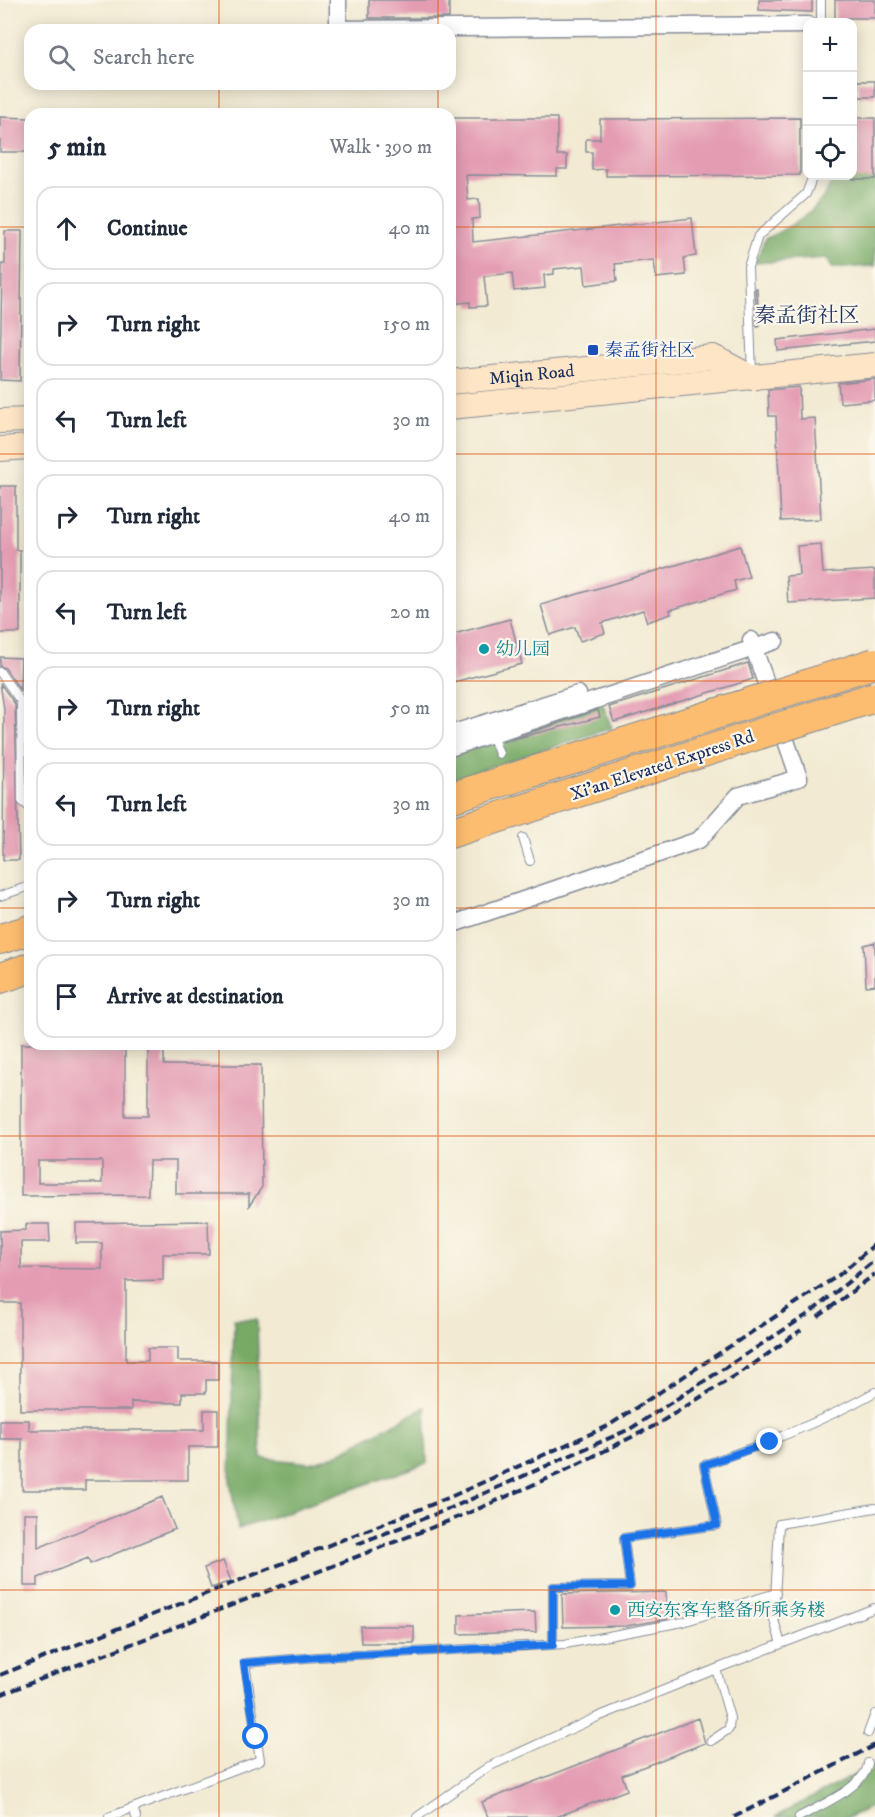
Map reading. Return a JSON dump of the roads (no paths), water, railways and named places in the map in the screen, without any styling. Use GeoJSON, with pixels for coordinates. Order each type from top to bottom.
{"type":"FeatureCollection","features":[{"type":"Feature","properties":{"kind":"highway","name":"Xi'an Elevated Express Rd"},"geometry":{"type":"LineString","coordinates":[[456,796],[875,663]]}},
{"type":"Feature","properties":{"kind":"highway","name":"Xi'an Elevated Express Rd"},"geometry":{"type":"LineString","coordinates":[[456,831],[875,697]]}},
{"type":"Feature","properties":{"kind":"highway"},"geometry":{"type":"LineString","coordinates":[[0,939],[24,932]]}},
{"type":"Feature","properties":{"kind":"highway"},"geometry":{"type":"LineString","coordinates":[[0,978],[24,970]]}},
{"type":"Feature","properties":{"kind":"street"},"geometry":{"type":"LineString","coordinates":[[338,0],[338,24]]}},
{"type":"Feature","properties":{"kind":"street"},"geometry":{"type":"LineString","coordinates":[[456,28],[803,26]]}},
{"type":"Feature","properties":{"kind":"street","name":"Miqin Road"},"geometry":{"type":"LineString","coordinates":[[456,381],[713,357],[753,378]]}},
{"type":"Feature","properties":{"kind":"street","name":"Miqin Road"},"geometry":{"type":"LineString","coordinates":[[456,406],[875,365]]}},
{"type":"Feature","properties":{"kind":"street"},"geometry":{"type":"LineString","coordinates":[[606,367],[607,392]]}},
{"type":"Feature","properties":{"kind":"street"},"geometry":{"type":"LineString","coordinates":[[0,422],[24,420]]}},
{"type":"Feature","properties":{"kind":"street"},"geometry":{"type":"LineString","coordinates":[[0,449],[24,447]]}},
{"type":"Feature","properties":{"kind":"street"},"geometry":{"type":"LineString","coordinates":[[456,732],[774,637]]}},
{"type":"Feature","properties":{"kind":"street"},"geometry":{"type":"LineString","coordinates":[[456,746],[752,644]]}},
{"type":"Feature","properties":{"kind":"street"},"geometry":{"type":"LineString","coordinates":[[456,923],[699,840],[738,796],[799,778],[752,644]]}},
{"type":"Feature","properties":{"kind":"lane"},"geometry":{"type":"LineString","coordinates":[[821,0],[821,18]]}},
{"type":"Feature","properties":{"kind":"lane"},"geometry":{"type":"LineString","coordinates":[[753,378],[748,267],[758,237],[806,194],[811,180]]}},
{"type":"Feature","properties":{"kind":"lane"},"geometry":{"type":"LineString","coordinates":[[0,672],[21,702],[22,801],[24,803]]}},
{"type":"Feature","properties":{"kind":"lane"},"geometry":{"type":"LineString","coordinates":[[492,734],[499,754]]}},
{"type":"Feature","properties":{"kind":"lane"},"geometry":{"type":"LineString","coordinates":[[524,838],[530,861]]}},
{"type":"Feature","properties":{"kind":"lane"},"geometry":{"type":"LineString","coordinates":[[0,896],[24,888]]}},
{"type":"Feature","properties":{"kind":"lane"},"geometry":{"type":"LineString","coordinates":[[553,1645],[553,1587],[630,1586],[624,1538],[717,1525],[704,1465],[827,1419],[875,1392]]}},
{"type":"Feature","properties":{"kind":"lane"},"geometry":{"type":"LineString","coordinates":[[781,1644],[774,1620],[779,1524],[875,1508]]}},
{"type":"Feature","properties":{"kind":"lane"},"geometry":{"type":"LineString","coordinates":[[109,1817],[134,1812],[260,1760],[244,1663],[553,1645],[683,1622],[776,1593]]}},
{"type":"Feature","properties":{"kind":"lane"},"geometry":{"type":"LineString","coordinates":[[417,1817],[488,1767],[595,1718],[875,1608]]}},
{"type":"Feature","properties":{"kind":"lane"},"geometry":{"type":"LineString","coordinates":[[711,1742],[729,1729],[730,1718],[716,1669]]}},
{"type":"Feature","properties":{"kind":"lane"},"geometry":{"type":"LineString","coordinates":[[868,1733],[875,1714]]}},
{"type":"Feature","properties":{"kind":"lane"},"geometry":{"type":"LineString","coordinates":[[799,1817],[846,1792],[864,1775],[868,1763]]}},
{"type":"Feature","properties":{"kind":"railway"},"geometry":{"type":"LineString","coordinates":[[0,1675],[448,1498],[608,1426],[839,1275],[875,1244]]}},
{"type":"Feature","properties":{"kind":"railway"},"geometry":{"type":"LineString","coordinates":[[357,1544],[451,1508],[630,1429],[810,1313],[875,1260]]}},
{"type":"Feature","properties":{"kind":"railway"},"geometry":{"type":"LineString","coordinates":[[818,1317],[875,1274]]}},
{"type":"Feature","properties":{"kind":"railway"},"geometry":{"type":"LineString","coordinates":[[0,1695],[464,1515],[558,1474],[654,1426],[751,1366],[801,1330]]}},
{"type":"Feature","properties":{"kind":"railway"},"geometry":{"type":"LineString","coordinates":[[734,1817],[875,1745]]}},
{"type":"Feature","properties":{"kind":"place","name":"秦孟街社区"},"geometry":{"type":"Point","coordinates":[593,350]}},
{"type":"Feature","properties":{"kind":"place","name":"幼儿园"},"geometry":{"type":"Point","coordinates":[484,649]}},
{"type":"Feature","properties":{"kind":"place","name":"西安东客车整备所乘务楼"},"geometry":{"type":"Point","coordinates":[615,1610]}},
{"type":"Feature","properties":{"kind":"district","name":"秦孟街社区"},"geometry":{"type":"Point","coordinates":[807,315]}}]}
